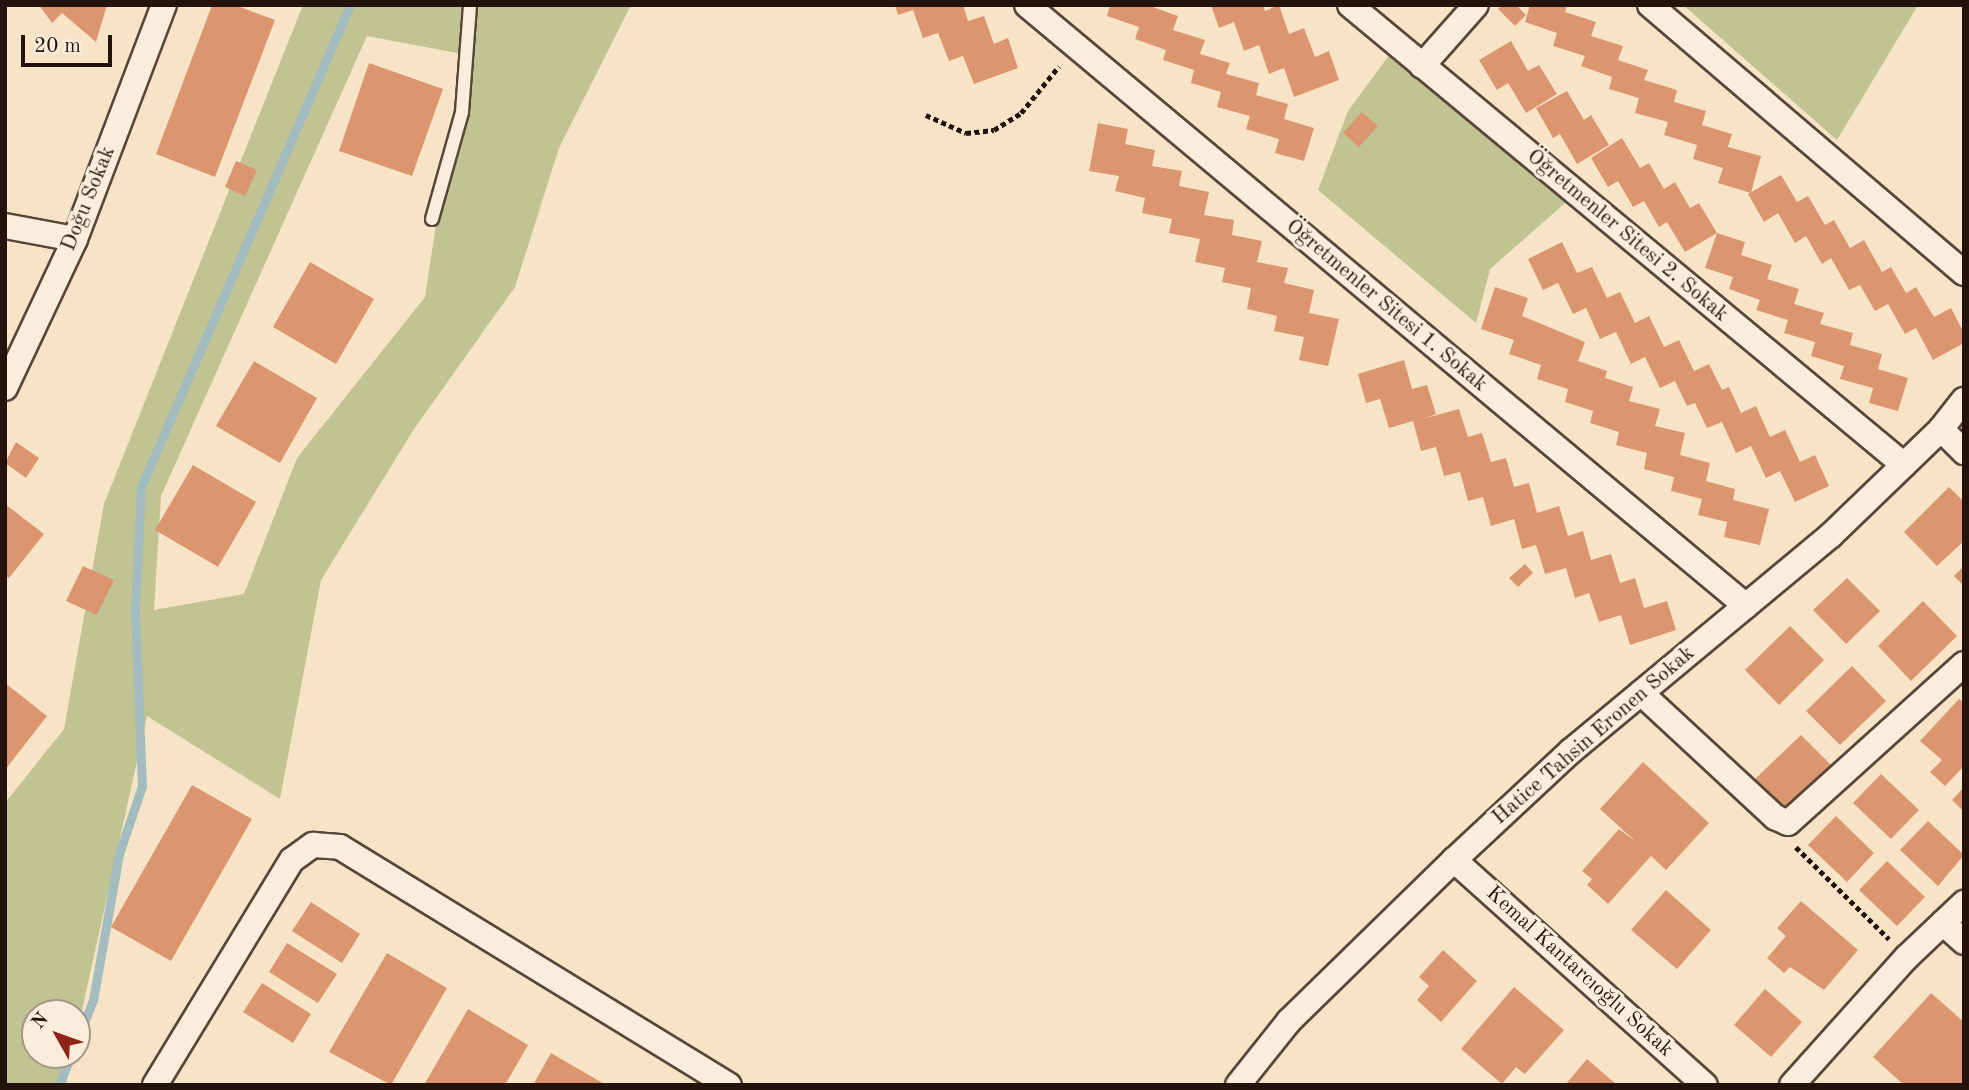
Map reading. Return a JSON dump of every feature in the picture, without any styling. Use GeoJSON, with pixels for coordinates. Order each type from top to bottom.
{"type":"FeatureCollection","features":[{"type":"Feature","properties":{"kind":"street","name":"Doğu Sokak"},"geometry":{"type":"LineString","coordinates":[[5,388],[75,239],[164,5]]}},
{"type":"Feature","properties":{"kind":"street","name":"Öğretmenler Sitesi 1. Sokak"},"geometry":{"type":"LineString","coordinates":[[1027,5],[1746,606]]}},
{"type":"Feature","properties":{"kind":"street","name":"Öğretmenler Sitesi 2. Sokak"},"geometry":{"type":"LineString","coordinates":[[1350,5],[1904,465]]}},
{"type":"Feature","properties":{"kind":"street"},"geometry":{"type":"LineString","coordinates":[[1422,66],[1476,5]]}},
{"type":"Feature","properties":{"kind":"street"},"geometry":{"type":"LineString","coordinates":[[1650,5],[1964,273]]}},
{"type":"Feature","properties":{"kind":"street"},"geometry":{"type":"LineString","coordinates":[[5,226],[75,239]]}},
{"type":"Feature","properties":{"kind":"street","name":"Hatice Tahsin Eronen Sokak"},"geometry":{"type":"LineString","coordinates":[[1238,1085],[1289,1021],[1454,860],[1571,751],[1830,536],[1941,429],[1964,400]]}},
{"type":"Feature","properties":{"kind":"street"},"geometry":{"type":"LineString","coordinates":[[1941,429],[1964,452]]}},
{"type":"Feature","properties":{"kind":"street"},"geometry":{"type":"LineString","coordinates":[[1641,693],[1775,817],[1788,823],[1964,664]]}},
{"type":"Feature","properties":{"kind":"street"},"geometry":{"type":"LineString","coordinates":[[155,1085],[292,860],[313,845],[340,847],[729,1085]]}},
{"type":"Feature","properties":{"kind":"street","name":"Kemal Kantarcıoğlu Sokak"},"geometry":{"type":"LineString","coordinates":[[1454,860],[1705,1085]]}},
{"type":"Feature","properties":{"kind":"street"},"geometry":{"type":"LineString","coordinates":[[1792,1085],[1907,957],[1964,903]]}},
{"type":"Feature","properties":{"kind":"street"},"geometry":{"type":"LineString","coordinates":[[1943,923],[1964,942]]}},
{"type":"Feature","properties":{"kind":"lane"},"geometry":{"type":"LineString","coordinates":[[432,219],[462,112],[470,5]]}},
{"type":"Feature","properties":{"kind":"path"},"geometry":{"type":"LineString","coordinates":[[926,115],[966,133],[994,130],[1021,113],[1076,46]]}},
{"type":"Feature","properties":{"kind":"path"},"geometry":{"type":"LineString","coordinates":[[1788,823],[1790,841],[1907,957]]}},
{"type":"Feature","properties":{"kind":"green space"},"geometry":{"type":"Polygon","coordinates":[[[303,5],[631,5],[559,148],[515,287],[414,429],[321,580],[280,799],[147,716],[85,999],[21,999],[21,1069],[69,1069],[66,1085],[5,1085],[5,803],[64,729],[104,504],[303,5]],[[367,36],[161,496],[154,610],[244,594],[297,458],[425,297],[462,54],[367,36]]]}},
{"type":"Feature","properties":{"kind":"green space"},"geometry":{"type":"Polygon","coordinates":[[[1683,5],[1918,5],[1837,140],[1683,5]]]}},
{"type":"Feature","properties":{"kind":"green space"},"geometry":{"type":"Polygon","coordinates":[[[1390,54],[1572,197],[1490,269],[1476,323],[1318,190],[1348,111],[1390,54]]]}},
{"type":"Feature","properties":{"kind":"building"},"geometry":{"type":"Polygon","coordinates":[[[39,5],[107,5],[96,42],[62,13],[52,23],[39,5]]]}},
{"type":"Feature","properties":{"kind":"building"},"geometry":{"type":"Polygon","coordinates":[[[212,5],[235,5],[275,20],[215,177],[156,154],[212,5]]]}},
{"type":"Feature","properties":{"kind":"building"},"geometry":{"type":"Polygon","coordinates":[[[895,5],[963,5],[968,21],[984,16],[994,44],[1008,38],[1018,68],[974,84],[963,56],[949,61],[938,33],[923,38],[913,10],[898,15],[895,5]]]}},
{"type":"Feature","properties":{"kind":"building"},"geometry":{"type":"Polygon","coordinates":[[[1110,5],[1147,5],[1178,16],[1173,30],[1205,40],[1200,54],[1230,63],[1226,74],[1259,83],[1256,95],[1288,104],[1284,119],[1314,128],[1304,161],[1275,153],[1279,139],[1246,129],[1250,116],[1217,107],[1221,92],[1191,83],[1194,70],[1163,60],[1166,50],[1135,39],[1139,27],[1107,16],[1110,5]]]}},
{"type":"Feature","properties":{"kind":"building"},"geometry":{"type":"Polygon","coordinates":[[[1211,5],[1263,5],[1265,11],[1279,5],[1289,34],[1304,28],[1315,57],[1329,51],[1339,80],[1294,97],[1284,68],[1269,74],[1259,45],[1244,51],[1234,22],[1219,28],[1211,5]]]}},
{"type":"Feature","properties":{"kind":"building"},"geometry":{"type":"Polygon","coordinates":[[[1502,5],[1516,5],[1526,15],[1515,26],[1498,9],[1502,5]]]}},
{"type":"Feature","properties":{"kind":"building"},"geometry":{"type":"Polygon","coordinates":[[[1530,5],[1567,5],[1565,12],[1596,22],[1591,36],[1623,46],[1618,60],[1648,70],[1644,80],[1677,90],[1674,102],[1706,111],[1702,125],[1732,134],[1728,147],[1761,156],[1751,193],[1718,183],[1723,168],[1693,159],[1697,145],[1664,135],[1668,122],[1635,113],[1639,98],[1609,89],[1612,77],[1581,66],[1585,56],[1553,46],[1557,33],[1525,22],[1530,5]]]}},
{"type":"Feature","properties":{"kind":"building"},"geometry":{"type":"Polygon","coordinates":[[[1511,41],[1528,71],[1539,65],[1557,94],[1526,113],[1508,83],[1497,90],[1479,60],[1511,41]]]}},
{"type":"Feature","properties":{"kind":"building"},"geometry":{"type":"Polygon","coordinates":[[[369,63],[443,89],[412,176],[339,151],[369,63]]]}},
{"type":"Feature","properties":{"kind":"building"},"geometry":{"type":"Polygon","coordinates":[[[1567,91],[1584,120],[1591,115],[1609,145],[1577,164],[1560,134],[1553,138],[1536,108],[1567,91]]]}},
{"type":"Feature","properties":{"kind":"building"},"geometry":{"type":"Polygon","coordinates":[[[1362,112],[1378,126],[1359,147],[1343,133],[1362,112]]]}},
{"type":"Feature","properties":{"kind":"building"},"geometry":{"type":"Polygon","coordinates":[[[1098,123],[1128,129],[1125,144],[1155,150],[1152,166],[1182,171],[1179,186],[1209,192],[1204,215],[1234,220],[1232,235],[1262,241],[1257,262],[1288,268],[1284,283],[1314,290],[1309,313],[1339,319],[1328,366],[1299,360],[1304,337],[1274,331],[1277,316],[1247,309],[1251,288],[1222,282],[1225,268],[1195,262],[1200,239],[1169,233],[1172,219],[1142,213],[1145,198],[1115,191],[1119,176],[1089,171],[1098,123]]]}},
{"type":"Feature","properties":{"kind":"building"},"geometry":{"type":"Polygon","coordinates":[[[1622,138],[1640,168],[1649,163],[1664,189],[1675,182],[1690,208],[1699,203],[1717,233],[1685,252],[1667,222],[1659,227],[1644,201],[1633,207],[1618,181],[1608,187],[1591,158],[1622,138]]]}},
{"type":"Feature","properties":{"kind":"building"},"geometry":{"type":"Polygon","coordinates":[[[236,161],[257,170],[245,196],[225,187],[236,161]]]}},
{"type":"Feature","properties":{"kind":"building"},"geometry":{"type":"Polygon","coordinates":[[[1781,175],[1797,202],[1808,196],[1825,225],[1834,220],[1850,248],[1864,240],[1882,272],[1891,267],[1906,293],[1916,287],[1934,317],[1951,308],[1964,333],[1964,343],[1933,360],[1916,328],[1905,334],[1888,304],[1875,311],[1860,285],[1849,290],[1831,258],[1822,264],[1806,236],[1795,243],[1778,213],[1764,222],[1748,194],[1781,175]]]}},
{"type":"Feature","properties":{"kind":"building"},"geometry":{"type":"Polygon","coordinates":[[[1717,233],[1745,242],[1741,255],[1772,265],[1767,279],[1799,289],[1794,304],[1824,313],[1820,324],[1853,333],[1850,345],[1882,354],[1878,369],[1908,378],[1898,411],[1869,403],[1873,388],[1840,379],[1844,366],[1811,356],[1815,342],[1784,333],[1788,320],[1756,310],[1760,300],[1729,289],[1733,277],[1705,268],[1717,233]]]}},
{"type":"Feature","properties":{"kind":"building"},"geometry":{"type":"Polygon","coordinates":[[[1562,242],[1577,273],[1592,267],[1607,298],[1620,292],[1635,323],[1649,316],[1664,347],[1679,340],[1694,371],[1709,364],[1722,390],[1729,387],[1741,413],[1756,406],[1770,437],[1785,430],[1800,462],[1815,455],[1829,486],[1795,502],[1780,471],[1766,478],[1751,446],[1736,453],[1722,422],[1707,428],[1695,403],[1687,406],[1675,381],[1660,388],[1645,357],[1631,364],[1616,332],[1600,339],[1586,308],[1573,314],[1558,283],[1543,290],[1528,259],[1562,242]]]}},
{"type":"Feature","properties":{"kind":"building"},"geometry":{"type":"Polygon","coordinates":[[[310,262],[374,299],[336,364],[273,327],[310,262]]]}},
{"type":"Feature","properties":{"kind":"building"},"geometry":{"type":"Polygon","coordinates":[[[1495,287],[1528,298],[1522,316],[1585,342],[1578,361],[1607,371],[1605,378],[1633,387],[1629,401],[1660,409],[1655,426],[1685,433],[1680,455],[1710,463],[1706,481],[1735,489],[1733,500],[1769,509],[1760,545],[1724,537],[1727,522],[1698,515],[1702,499],[1671,491],[1674,477],[1644,469],[1647,453],[1616,445],[1619,432],[1590,423],[1593,411],[1565,402],[1568,389],[1537,379],[1541,365],[1509,354],[1514,340],[1481,329],[1495,287]]]}},
{"type":"Feature","properties":{"kind":"building"},"geometry":{"type":"Polygon","coordinates":[[[1404,360],[1412,389],[1427,385],[1436,414],[1426,418],[1459,409],[1468,437],[1482,433],[1491,462],[1506,458],[1514,487],[1529,483],[1537,513],[1559,506],[1568,536],[1583,531],[1591,560],[1611,554],[1620,583],[1635,578],[1644,608],[1667,601],[1676,630],[1630,645],[1621,615],[1599,622],[1589,593],[1575,598],[1566,568],[1545,574],[1536,545],[1522,549],[1514,519],[1491,526],[1483,497],[1468,501],[1460,472],[1444,476],[1436,447],[1421,451],[1413,421],[1389,428],[1380,399],[1366,403],[1358,374],[1404,360]]]}},
{"type":"Feature","properties":{"kind":"building"},"geometry":{"type":"Polygon","coordinates":[[[254,361],[317,398],[280,463],[216,426],[254,361]]]}},
{"type":"Feature","properties":{"kind":"building"},"geometry":{"type":"Polygon","coordinates":[[[16,442],[39,458],[26,478],[5,463],[16,442]]]}},
{"type":"Feature","properties":{"kind":"building"},"geometry":{"type":"Polygon","coordinates":[[[193,465],[256,502],[218,567],[155,530],[193,465]]]}},
{"type":"Feature","properties":{"kind":"building"},"geometry":{"type":"Polygon","coordinates":[[[1949,487],[1964,502],[1964,541],[1937,566],[1904,532],[1949,487]]]}},
{"type":"Feature","properties":{"kind":"building"},"geometry":{"type":"Polygon","coordinates":[[[5,504],[44,534],[9,578],[5,575],[5,504]]]}},
{"type":"Feature","properties":{"kind":"building"},"geometry":{"type":"Polygon","coordinates":[[[1525,564],[1533,573],[1518,587],[1509,578],[1525,564]]]}},
{"type":"Feature","properties":{"kind":"building"},"geometry":{"type":"Polygon","coordinates":[[[83,566],[114,580],[97,615],[66,601],[83,566]]]}},
{"type":"Feature","properties":{"kind":"building"},"geometry":{"type":"Polygon","coordinates":[[[1964,566],[1964,586],[1954,576],[1964,566]]]}},
{"type":"Feature","properties":{"kind":"building"},"geometry":{"type":"Polygon","coordinates":[[[1847,578],[1880,611],[1846,644],[1813,610],[1847,578]]]}},
{"type":"Feature","properties":{"kind":"building"},"geometry":{"type":"Polygon","coordinates":[[[1923,601],[1957,636],[1911,681],[1878,646],[1923,601]]]}},
{"type":"Feature","properties":{"kind":"building"},"geometry":{"type":"Polygon","coordinates":[[[1790,626],[1824,660],[1779,705],[1745,670],[1790,626]]]}},
{"type":"Feature","properties":{"kind":"building"},"geometry":{"type":"Polygon","coordinates":[[[1852,666],[1886,701],[1840,745],[1806,711],[1852,666]]]}},
{"type":"Feature","properties":{"kind":"building"},"geometry":{"type":"Polygon","coordinates":[[[5,683],[47,716],[5,770],[5,683]]]}},
{"type":"Feature","properties":{"kind":"building"},"geometry":{"type":"Polygon","coordinates":[[[1959,699],[1964,703],[1964,766],[1945,786],[1930,772],[1942,760],[1920,741],[1959,699]]]}},
{"type":"Feature","properties":{"kind":"building"},"geometry":{"type":"Polygon","coordinates":[[[1801,735],[1835,769],[1789,814],[1755,779],[1801,735]]]}},
{"type":"Feature","properties":{"kind":"building"},"geometry":{"type":"Polygon","coordinates":[[[1643,762],[1709,823],[1666,870],[1651,856],[1608,904],[1587,885],[1592,879],[1582,871],[1619,829],[1636,842],[1600,809],[1643,762]]]}},
{"type":"Feature","properties":{"kind":"building"},"geometry":{"type":"Polygon","coordinates":[[[1881,774],[1919,810],[1891,839],[1853,803],[1881,774]]]}},
{"type":"Feature","properties":{"kind":"building"},"geometry":{"type":"Polygon","coordinates":[[[192,785],[252,819],[171,961],[111,927],[192,785]]]}},
{"type":"Feature","properties":{"kind":"building"},"geometry":{"type":"Polygon","coordinates":[[[1964,787],[1964,812],[1952,800],[1964,787]]]}},
{"type":"Feature","properties":{"kind":"building"},"geometry":{"type":"Polygon","coordinates":[[[1836,816],[1874,853],[1847,882],[1808,845],[1836,816]]]}},
{"type":"Feature","properties":{"kind":"building"},"geometry":{"type":"Polygon","coordinates":[[[1928,821],[1964,855],[1938,886],[1900,850],[1928,821]]]}},
{"type":"Feature","properties":{"kind":"building"},"geometry":{"type":"Polygon","coordinates":[[[1887,861],[1925,897],[1897,926],[1859,890],[1887,861]]]}},
{"type":"Feature","properties":{"kind":"building"},"geometry":{"type":"Polygon","coordinates":[[[1666,890],[1711,930],[1677,969],[1631,930],[1666,890]]]}},
{"type":"Feature","properties":{"kind":"building"},"geometry":{"type":"Polygon","coordinates":[[[1801,901],[1858,950],[1824,990],[1790,967],[1784,973],[1767,958],[1786,936],[1777,928],[1801,901]]]}},
{"type":"Feature","properties":{"kind":"building"},"geometry":{"type":"Polygon","coordinates":[[[311,902],[360,934],[342,963],[292,931],[311,902]]]}},
{"type":"Feature","properties":{"kind":"building"},"geometry":{"type":"Polygon","coordinates":[[[287,943],[337,974],[318,1003],[269,972],[287,943]]]}},
{"type":"Feature","properties":{"kind":"building"},"geometry":{"type":"Polygon","coordinates":[[[1443,950],[1477,981],[1441,1022],[1417,1000],[1429,986],[1419,977],[1443,950]]]}},
{"type":"Feature","properties":{"kind":"building"},"geometry":{"type":"Polygon","coordinates":[[[387,953],[447,988],[391,1085],[329,1052],[387,953]]]}},
{"type":"Feature","properties":{"kind":"building"},"geometry":{"type":"Polygon","coordinates":[[[262,983],[311,1014],[293,1043],[243,1012],[262,983]]]}},
{"type":"Feature","properties":{"kind":"building"},"geometry":{"type":"Polygon","coordinates":[[[1514,987],[1564,1030],[1525,1074],[1516,1067],[1502,1084],[1461,1049],[1514,987]]]}},
{"type":"Feature","properties":{"kind":"building"},"geometry":{"type":"Polygon","coordinates":[[[1765,989],[1802,1022],[1771,1057],[1734,1025],[1765,989]]]}},
{"type":"Feature","properties":{"kind":"building"},"geometry":{"type":"Polygon","coordinates":[[[1931,993],[1964,1022],[1964,1085],[1904,1085],[1873,1057],[1931,993]]]}},
{"type":"Feature","properties":{"kind":"building"},"geometry":{"type":"Polygon","coordinates":[[[468,1009],[528,1045],[505,1085],[424,1085],[468,1009]]]}},
{"type":"Feature","properties":{"kind":"building"},"geometry":{"type":"Polygon","coordinates":[[[551,1053],[606,1085],[533,1085],[551,1053]]]}},
{"type":"Feature","properties":{"kind":"building"},"geometry":{"type":"Polygon","coordinates":[[[1587,1059],[1617,1085],[1565,1085],[1587,1059]]]}},
{"type":"Feature","properties":{"kind":"waterway"},"geometry":{"type":"LineString","coordinates":[[91,1005],[119,854],[142,786],[135,610],[141,487],[350,5]]}},
{"type":"Feature","properties":{"kind":"waterway"},"geometry":{"type":"LineString","coordinates":[[59,1085],[65,1069]]}}]}
